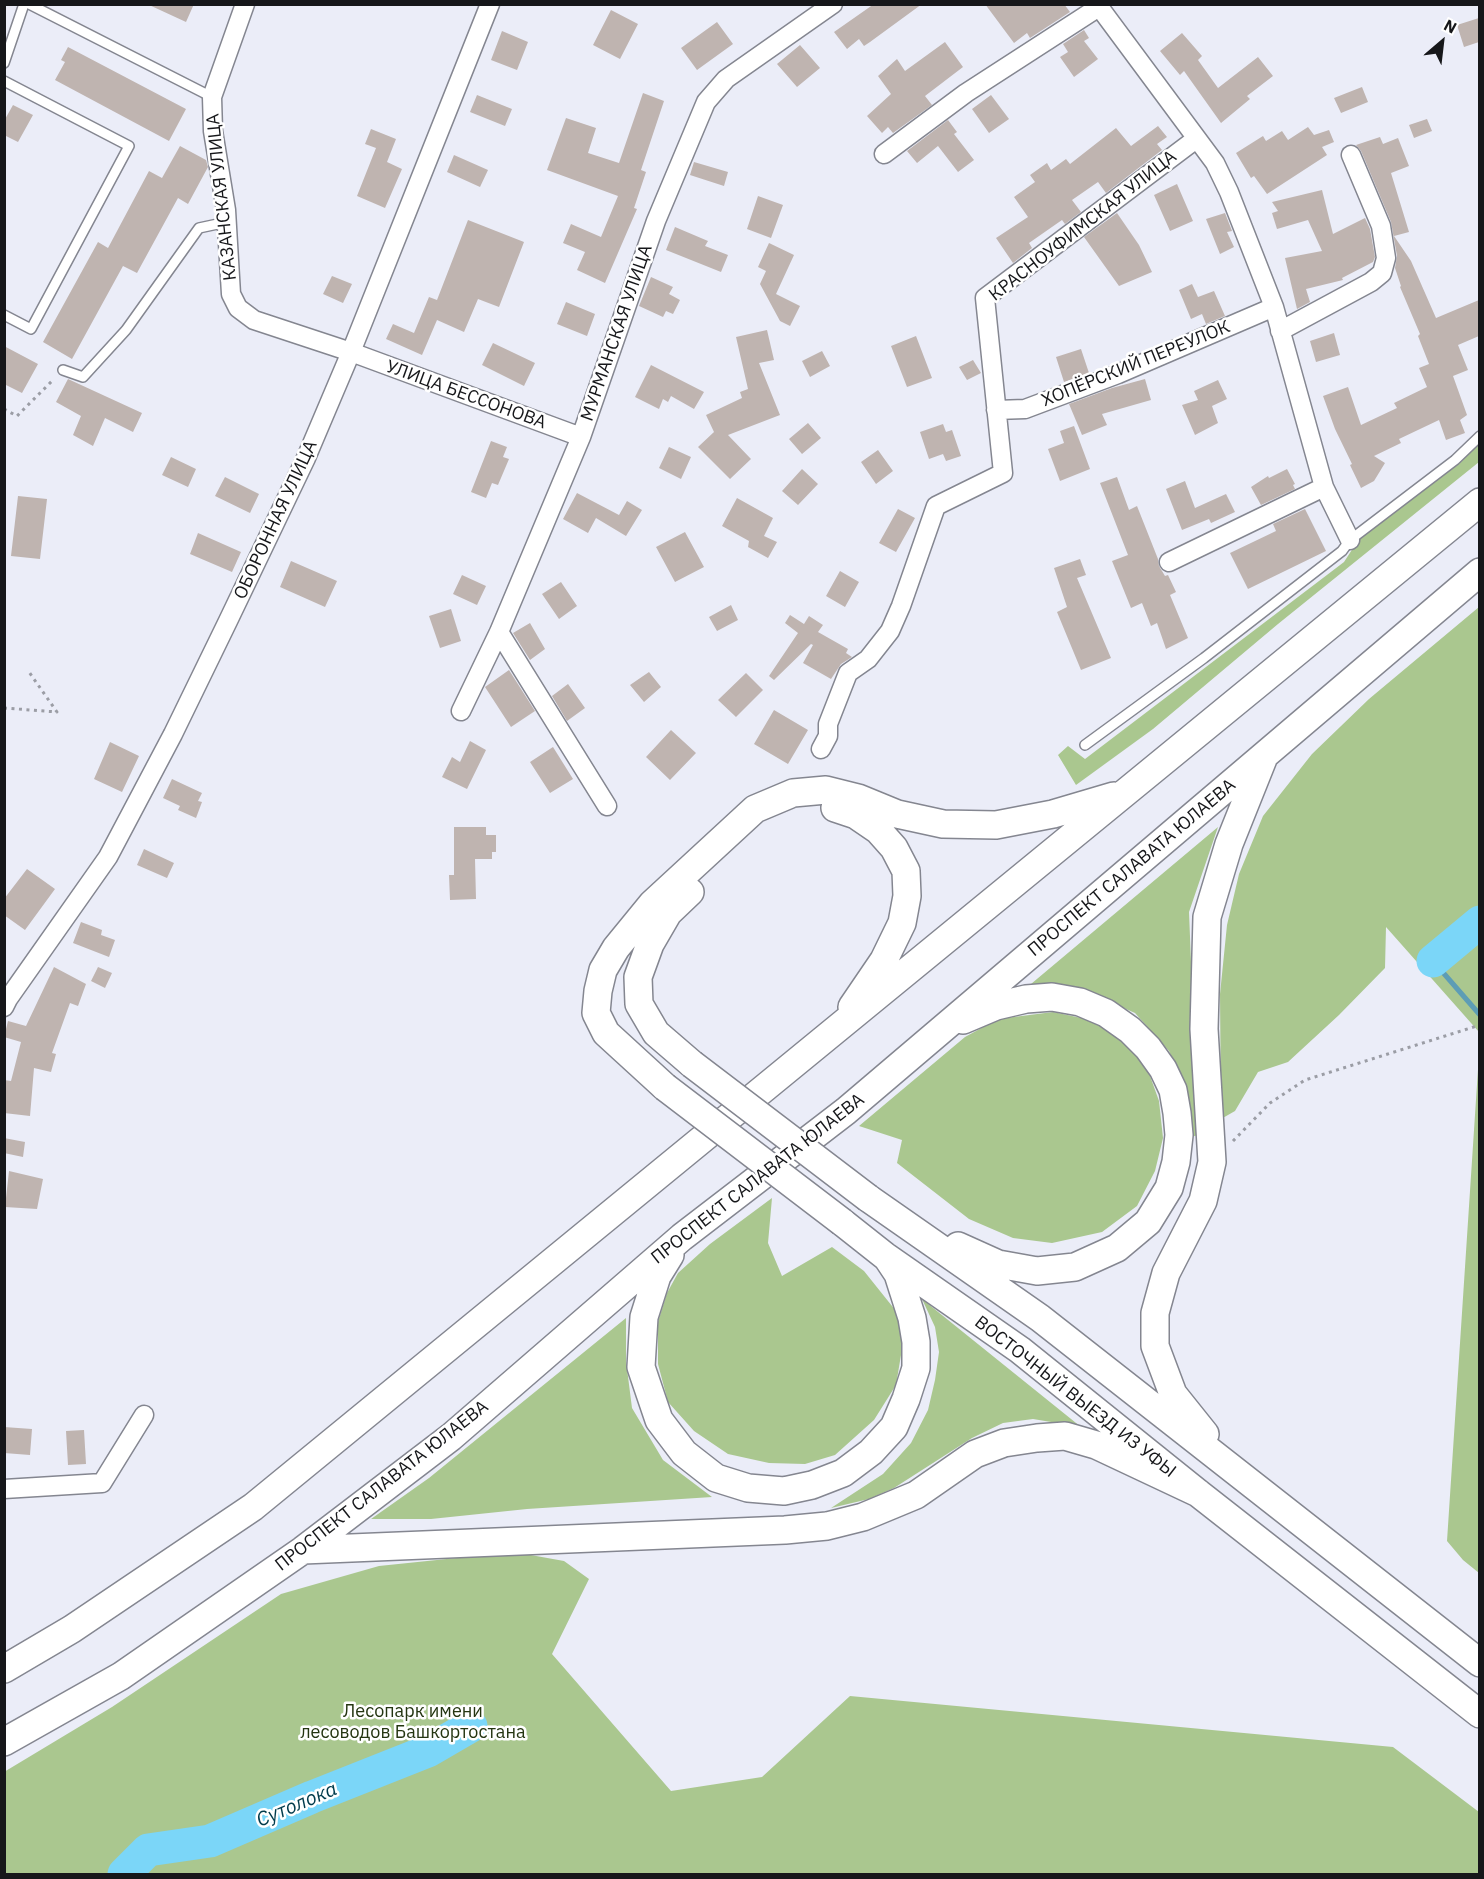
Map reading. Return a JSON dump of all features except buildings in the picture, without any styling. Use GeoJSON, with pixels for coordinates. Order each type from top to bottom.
{"type":"FeatureCollection","features":[{"type":"Feature","properties":{"kind":"main road"},"geometry":{"type":"LineString","coordinates":[[4,1669],[72,1629],[253,1507],[1479,502]]}},
{"type":"Feature","properties":{"kind":"main road","name":"ПРОСПЕКТ САЛАВАТА ЮЛАЕВА"},"geometry":{"type":"LineString","coordinates":[[4,1742],[121,1676],[303,1550],[451,1437],[682,1237],[846,1111],[1479,572]]}},
{"type":"Feature","properties":{"kind":"main road"},"geometry":{"type":"LineString","coordinates":[[1224,1463],[1204,1432],[1173,1394],[1155,1346],[1155,1313],[1166,1273],[1203,1201],[1212,1162],[1204,1029],[1207,917],[1229,844],[1265,756]]}},
{"type":"Feature","properties":{"kind":"main road","name":"ВОСТОЧНЫЙ ВЫЕЗД ИЗ УФЫ"},"geometry":{"type":"LineString","coordinates":[[1126,792],[1053,814],[996,825],[944,824],[897,814],[858,798],[826,790],[793,793],[755,809],[652,904],[616,948],[603,970],[596,1013],[606,1033],[665,1087],[885,1256],[1020,1350],[1479,1714]]}},
{"type":"Feature","properties":{"kind":"main road"},"geometry":{"type":"LineString","coordinates":[[836,1031],[884,960],[902,923],[907,896],[906,871],[894,848],[878,830],[856,814],[829,806],[801,807],[767,820],[668,913],[650,944],[638,977],[639,1004],[656,1033],[692,1064],[868,1198],[1040,1318],[1479,1663]]}},
{"type":"Feature","properties":{"kind":"main road"},"geometry":{"type":"LineString","coordinates":[[901,1221],[998,1264],[1036,1271],[1075,1267],[1117,1248],[1148,1222],[1169,1188],[1176,1162],[1179,1135],[1173,1090],[1163,1069],[1148,1048],[1130,1030],[1106,1014],[1080,1002],[1052,997],[1026,999],[996,1006],[940,1030]]}},
{"type":"Feature","properties":{"kind":"main road"},"geometry":{"type":"LineString","coordinates":[[682,1237],[657,1276],[644,1317],[641,1367],[659,1420],[684,1453],[716,1478],[748,1488],[784,1491],[812,1485],[843,1473],[871,1452],[894,1427],[906,1400],[916,1368],[916,1341],[912,1318],[898,1274],[885,1256]]}},
{"type":"Feature","properties":{"kind":"main road"},"geometry":{"type":"LineString","coordinates":[[303,1550],[785,1530],[827,1526],[863,1517],[916,1495],[975,1454],[1004,1443],[1065,1436],[1096,1444],[1198,1493]]}},
{"type":"Feature","properties":{"kind":"street","name":"КАЗАНСКАЯ УЛИЦА"},"geometry":{"type":"LineString","coordinates":[[245,4],[212,97],[213,131],[227,222],[231,294],[238,308],[254,320],[351,352]]}},
{"type":"Feature","properties":{"kind":"street","name":"ОБОРОННАЯ УЛИЦА"},"geometry":{"type":"LineString","coordinates":[[4,1007],[108,857],[168,744],[306,458],[351,352],[490,4]]}},
{"type":"Feature","properties":{"kind":"street","name":"МУРМАНСКАЯ УЛИЦА"},"geometry":{"type":"LineString","coordinates":[[461,711],[499,632],[581,437],[656,221],[706,102],[726,79],[833,4]]}},
{"type":"Feature","properties":{"kind":"street"},"geometry":{"type":"LineString","coordinates":[[884,154],[966,93],[1098,6],[1215,163],[1274,307],[1324,487],[1350,540]]}},
{"type":"Feature","properties":{"kind":"street","name":"КРАСНОУФИМСКАЯ УЛИЦА"},"geometry":{"type":"LineString","coordinates":[[821,749],[828,736],[828,724],[848,673],[868,659],[890,631],[936,506],[1003,472],[985,298],[1196,140]]}},
{"type":"Feature","properties":{"kind":"street"},"geometry":{"type":"LineString","coordinates":[[1281,331],[1371,282],[1382,273],[1386,258],[1381,226],[1351,155]]}},
{"type":"Feature","properties":{"kind":"street","name":"ХОПЁРСКИЙ ПЕРЕУЛОК"},"geometry":{"type":"LineString","coordinates":[[996,410],[1025,409],[1118,374],[1274,307]]}},
{"type":"Feature","properties":{"kind":"street","name":"УЛИЦА БЕССОНОВА"},"geometry":{"type":"LineString","coordinates":[[351,352],[581,437]]}},
{"type":"Feature","properties":{"kind":"street"},"geometry":{"type":"LineString","coordinates":[[1169,562],[1324,487]]}},
{"type":"Feature","properties":{"kind":"street"},"geometry":{"type":"LineString","coordinates":[[499,632],[607,806]]}},
{"type":"Feature","properties":{"kind":"street"},"geometry":{"type":"LineString","coordinates":[[4,1489],[102,1483],[144,1415]]}},
{"type":"Feature","properties":{"kind":"lane"},"geometry":{"type":"LineString","coordinates":[[4,63],[24,4]]}},
{"type":"Feature","properties":{"kind":"lane"},"geometry":{"type":"LineString","coordinates":[[29,4],[212,97]]}},
{"type":"Feature","properties":{"kind":"lane"},"geometry":{"type":"LineString","coordinates":[[4,81],[129,146],[32,329],[4,315]]}},
{"type":"Feature","properties":{"kind":"lane"},"geometry":{"type":"LineString","coordinates":[[63,370],[83,377],[126,330],[199,228],[227,222]]}},
{"type":"Feature","properties":{"kind":"lane"},"geometry":{"type":"LineString","coordinates":[[1085,745],[1204,658],[1341,551],[1350,540],[1455,460],[1479,436]]}},
{"type":"Feature","properties":{"kind":"path"},"geometry":{"type":"LineString","coordinates":[[4,409],[17,416],[63,370]]}},
{"type":"Feature","properties":{"kind":"path"},"geometry":{"type":"LineString","coordinates":[[4,708],[57,712],[29,672]]}},
{"type":"Feature","properties":{"kind":"path"},"geometry":{"type":"LineString","coordinates":[[1212,1162],[1270,1103],[1305,1080],[1479,1025]]}},
{"type":"Feature","properties":{"kind":"green space"},"geometry":{"type":"Polygon","coordinates":[[[1479,443],[1479,462],[1278,624],[1153,729],[1076,785],[1058,755],[1068,746],[1085,759],[1344,562],[1359,539],[1461,462],[1479,443]]]}},
{"type":"Feature","properties":{"kind":"green space"},"geometry":{"type":"Polygon","coordinates":[[[1479,607],[1479,1032],[1386,927],[1385,968],[1288,1062],[1258,1072],[1235,1111],[1221,1119],[1220,994],[1227,925],[1239,874],[1263,816],[1312,754],[1369,699],[1479,607]]]}},
{"type":"Feature","properties":{"kind":"green space"},"geometry":{"type":"Polygon","coordinates":[[[1218,827],[1189,912],[1198,1135],[1188,1138],[1186,1089],[1169,1051],[1135,1013],[1087,992],[1031,984],[1218,827]]]}},
{"type":"Feature","properties":{"kind":"green space"},"geometry":{"type":"Polygon","coordinates":[[[1053,1012],[1091,1020],[1123,1038],[1149,1073],[1159,1101],[1163,1138],[1155,1171],[1137,1206],[1102,1232],[1052,1243],[1013,1238],[969,1219],[897,1163],[902,1140],[859,1126],[965,1037],[998,1019],[1053,1012]]]}},
{"type":"Feature","properties":{"kind":"green space"},"geometry":{"type":"Polygon","coordinates":[[[1479,1054],[1480,1573],[1463,1560],[1447,1541],[1479,1054]]]}},
{"type":"Feature","properties":{"kind":"green space"},"geometry":{"type":"Polygon","coordinates":[[[772,1198],[768,1243],[782,1276],[832,1247],[864,1271],[896,1311],[904,1337],[896,1385],[874,1420],[835,1455],[805,1464],[769,1463],[728,1454],[694,1431],[668,1402],[658,1364],[658,1322],[667,1293],[678,1273],[710,1244],[772,1198]]]}},
{"type":"Feature","properties":{"kind":"green space"},"geometry":{"type":"Polygon","coordinates":[[[922,1299],[1081,1427],[1033,1419],[1003,1423],[972,1438],[894,1488],[869,1499],[831,1508],[883,1474],[911,1443],[928,1410],[939,1352],[935,1327],[922,1299]]]}},
{"type":"Feature","properties":{"kind":"green space"},"geometry":{"type":"Polygon","coordinates":[[[626,1318],[626,1361],[632,1408],[663,1460],[712,1497],[527,1509],[431,1519],[371,1519],[429,1478],[626,1318]]]}},
{"type":"Feature","properties":{"kind":"green space","name":"Лесопарк имени лесоводов Башкортостана"},"geometry":{"type":"Polygon","coordinates":[[[514,1552],[564,1561],[589,1579],[552,1654],[671,1791],[762,1777],[850,1696],[1393,1747],[1479,1812],[1479,1874],[5,1874],[4,1772],[112,1707],[281,1594],[379,1566],[514,1552]]]}},
{"type":"Feature","properties":{"kind":"waterway","name":"Сутолока"},"geometry":{"type":"LineString","coordinates":[[1433,961],[1480,922]]}},
{"type":"Feature","properties":{"kind":"waterway"},"geometry":{"type":"LineString","coordinates":[[1433,961],[1480,1015]]}},
{"type":"Feature","properties":{"kind":"waterway","name":"Сутолока"},"geometry":{"type":"LineString","coordinates":[[124,1874],[148,1850],[210,1841],[428,1751],[471,1726]]}}]}
